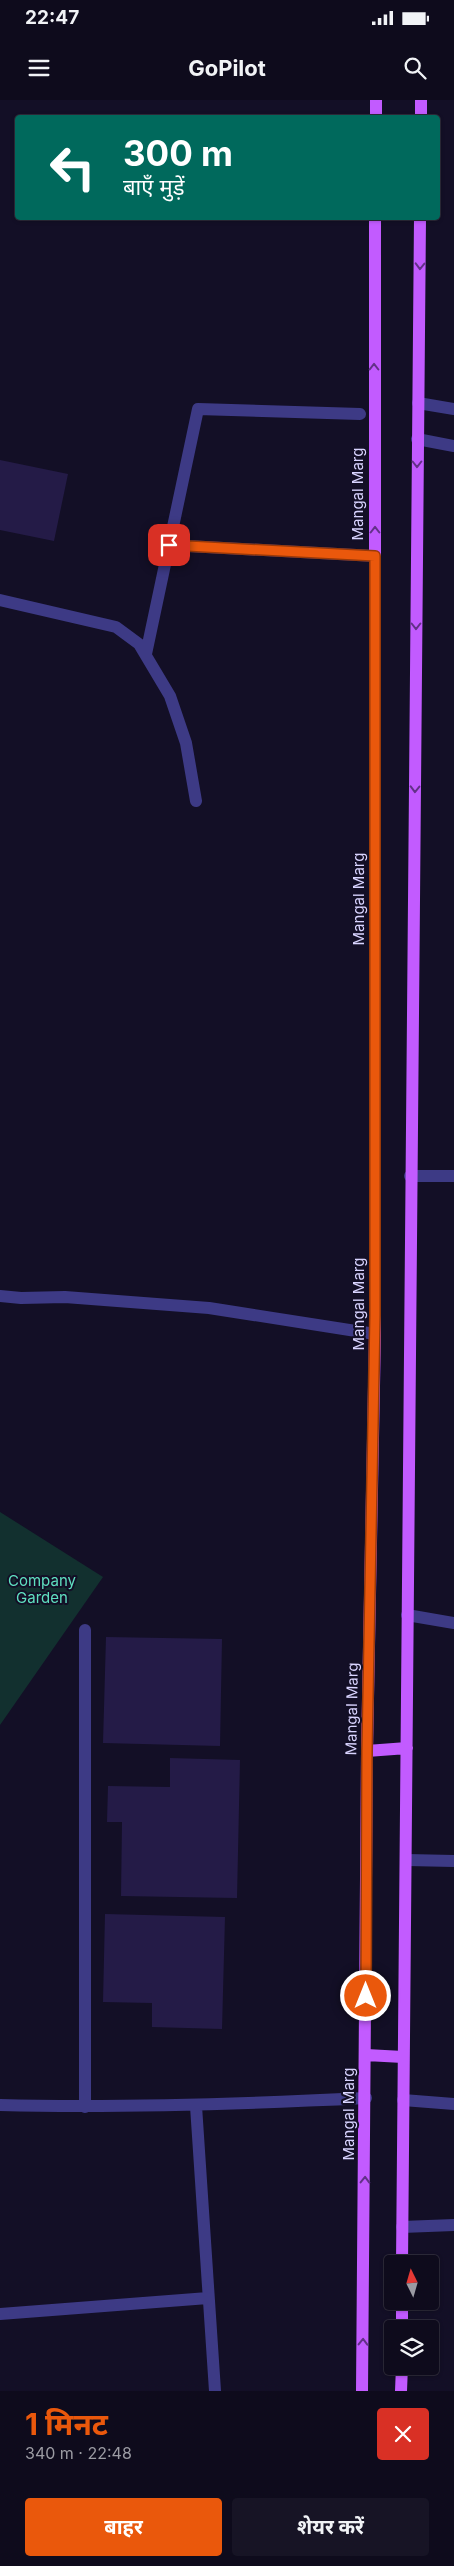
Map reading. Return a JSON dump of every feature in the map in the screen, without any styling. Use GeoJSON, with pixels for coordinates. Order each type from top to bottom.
{"type":"FeatureCollection","features":[{"type":"Feature","properties":{"kind":"main road"},"geometry":{"type":"LineString","coordinates":[[376,100],[376,115]]}},
{"type":"Feature","properties":{"kind":"main road"},"geometry":{"type":"LineString","coordinates":[[421,100],[421,115]]}},
{"type":"Feature","properties":{"kind":"main road","name":"Mangal Marg"},"geometry":{"type":"LineString","coordinates":[[362,2391],[366,2098],[367,1751],[375,1334],[375,220]]}},
{"type":"Feature","properties":{"kind":"main road"},"geometry":{"type":"LineString","coordinates":[[402,2255],[403,2056],[407,1860],[410,1176],[420,220]]}},
{"type":"Feature","properties":{"kind":"main road"},"geometry":{"type":"LineString","coordinates":[[367,1751],[407,1748]]}},
{"type":"Feature","properties":{"kind":"main road"},"geometry":{"type":"LineString","coordinates":[[366,2055],[403,2056]]}},
{"type":"Feature","properties":{"kind":"main road"},"geometry":{"type":"LineString","coordinates":[[402,2375],[402,2391]]}},
{"type":"Feature","properties":{"kind":"street"},"geometry":{"type":"LineString","coordinates":[[418,403],[454,409]]}},
{"type":"Feature","properties":{"kind":"street"},"geometry":{"type":"LineString","coordinates":[[146,654],[198,409],[360,414]]}},
{"type":"Feature","properties":{"kind":"street"},"geometry":{"type":"LineString","coordinates":[[417,439],[454,446]]}},
{"type":"Feature","properties":{"kind":"street"},"geometry":{"type":"LineString","coordinates":[[169,545],[375,556]]}},
{"type":"Feature","properties":{"kind":"street"},"geometry":{"type":"LineString","coordinates":[[0,600],[116,627],[139,644],[170,696],[186,743],[196,800]]}},
{"type":"Feature","properties":{"kind":"street"},"geometry":{"type":"LineString","coordinates":[[410,1176],[454,1176]]}},
{"type":"Feature","properties":{"kind":"street"},"geometry":{"type":"LineString","coordinates":[[0,1296],[92,1299],[209,1308],[375,1334]]}},
{"type":"Feature","properties":{"kind":"street"},"geometry":{"type":"LineString","coordinates":[[407,1615],[454,1623]]}},
{"type":"Feature","properties":{"kind":"street"},"geometry":{"type":"LineString","coordinates":[[85,1630],[85,2107]]}},
{"type":"Feature","properties":{"kind":"street"},"geometry":{"type":"LineString","coordinates":[[407,1860],[454,1861]]}},
{"type":"Feature","properties":{"kind":"street"},"geometry":{"type":"LineString","coordinates":[[0,2105],[85,2107],[196,2106],[366,2098]]}},
{"type":"Feature","properties":{"kind":"street"},"geometry":{"type":"LineString","coordinates":[[403,2100],[454,2104]]}},
{"type":"Feature","properties":{"kind":"street"},"geometry":{"type":"LineString","coordinates":[[196,2106],[215,2391]]}},
{"type":"Feature","properties":{"kind":"street"},"geometry":{"type":"LineString","coordinates":[[402,2227],[454,2225]]}},
{"type":"Feature","properties":{"kind":"street"},"geometry":{"type":"LineString","coordinates":[[0,2314],[208,2298]]}},
{"type":"Feature","properties":{"kind":"green space","name":"Company Garden"},"geometry":{"type":"Polygon","coordinates":[[[0,1512],[103,1577],[0,1725],[0,1512]]]}},
{"type":"Feature","properties":{"kind":"building"},"geometry":{"type":"Polygon","coordinates":[[[0,460],[68,474],[54,541],[0,530],[0,460]]]}},
{"type":"Feature","properties":{"kind":"building"},"geometry":{"type":"Polygon","coordinates":[[[106,1637],[222,1639],[220,1746],[103,1743],[106,1637]]]}},
{"type":"Feature","properties":{"kind":"building"},"geometry":{"type":"Polygon","coordinates":[[[170,1758],[240,1760],[237,1898],[121,1896],[122,1822],[107,1822],[108,1786],[170,1787],[170,1758]]]}},
{"type":"Feature","properties":{"kind":"building"},"geometry":{"type":"Polygon","coordinates":[[[105,1914],[225,1917],[222,2029],[152,2027],[152,2003],[103,2002],[105,1914]]]}},
{"type":"Feature","properties":{"kind":"route"},"geometry":{"type":"LineString","coordinates":[[169,545],[375,556],[375,1315],[367,1751],[366,1996]]}}]}
